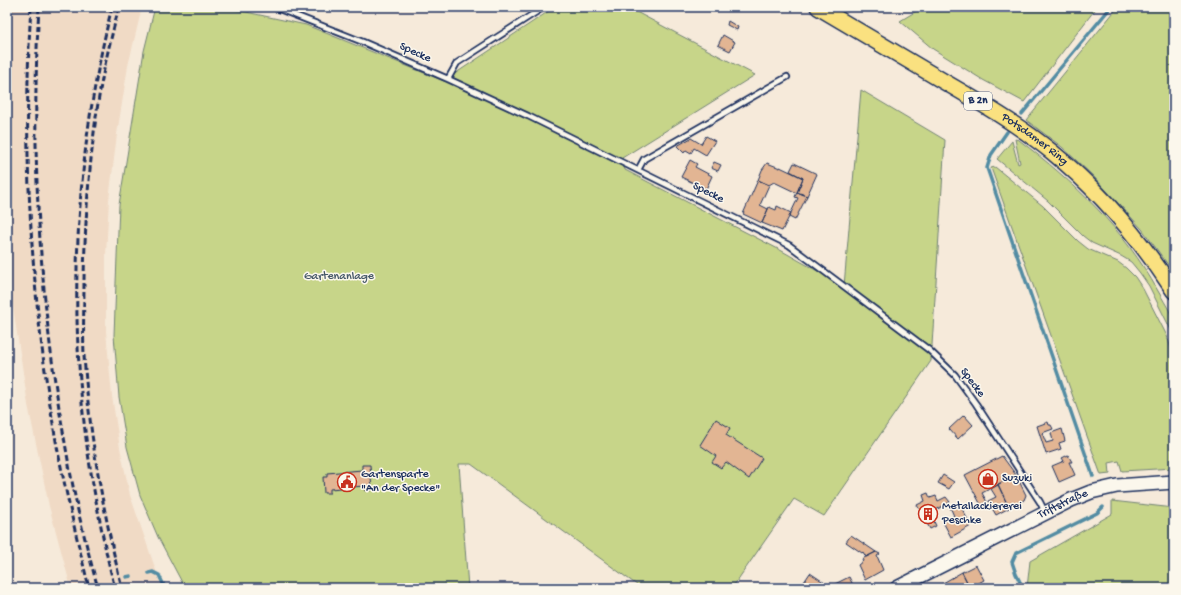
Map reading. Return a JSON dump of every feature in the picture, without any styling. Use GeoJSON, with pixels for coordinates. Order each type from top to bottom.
{"type":"FeatureCollection","features":[{"type":"Feature","properties":{"kind":"main road","name":"Potsdamer Ring"},"geometry":{"type":"LineString","coordinates":[[818,7],[982,104],[1024,130],[1043,145],[1071,168],[1104,200],[1138,240],[1174,290]]}},
{"type":"Feature","properties":{"kind":"main road","name":"Triftstraße"},"geometry":{"type":"LineString","coordinates":[[897,588],[1080,496],[1105,488],[1117,486],[1174,482]]}},
{"type":"Feature","properties":{"kind":"lane","name":"Specke"},"geometry":{"type":"LineString","coordinates":[[274,7],[363,42],[448,79],[528,116],[789,245],[929,350],[954,375],[976,404],[1040,502],[1045,513]]}},
{"type":"Feature","properties":{"kind":"lane"},"geometry":{"type":"LineString","coordinates":[[448,79],[457,63],[544,7]]}},
{"type":"Feature","properties":{"kind":"lane"},"geometry":{"type":"LineString","coordinates":[[638,170],[644,159],[787,77]]}},
{"type":"Feature","properties":{"kind":"shaded area"},"geometry":{"type":"Polygon","coordinates":[[[7,7],[142,7],[128,66],[117,134],[109,200],[106,255],[106,331],[112,396],[120,448],[130,495],[162,588],[71,588],[49,506],[28,405],[13,307],[7,246],[7,7]]]}},
{"type":"Feature","properties":{"kind":"green space","name":"Gartenanlage"},"geometry":{"type":"Polygon","coordinates":[[[155,7],[223,7],[306,25],[444,81],[555,7],[627,7],[755,75],[622,158],[625,170],[782,251],[844,286],[861,90],[945,140],[931,361],[824,516],[794,499],[732,588],[641,588],[471,464],[459,464],[468,588],[185,588],[158,537],[140,495],[127,447],[119,397],[114,335],[119,205],[144,51],[155,7]]]}},
{"type":"Feature","properties":{"kind":"green space"},"geometry":{"type":"Polygon","coordinates":[[[923,7],[1097,7],[1024,102],[983,80],[933,49],[900,21],[923,7]]]}},
{"type":"Feature","properties":{"kind":"green space"},"geometry":{"type":"Polygon","coordinates":[[[1118,7],[1174,7],[1174,273],[1142,229],[1093,176],[1062,147],[1026,120],[1118,7]]]}},
{"type":"Feature","properties":{"kind":"green space"},"geometry":{"type":"Polygon","coordinates":[[[1015,139],[1019,140],[1059,173],[1114,227],[1145,268],[1167,306],[1174,321],[1174,336],[1149,286],[1131,262],[1092,243],[1048,201],[997,159],[1012,141],[1018,164],[1020,163],[1015,139]]]}},
{"type":"Feature","properties":{"kind":"green space"},"geometry":{"type":"Polygon","coordinates":[[[995,167],[1043,206],[1088,249],[1118,262],[1126,268],[1135,277],[1143,289],[1167,336],[1174,358],[1174,468],[1122,471],[1119,461],[1109,463],[1110,474],[1101,475],[991,168],[995,167]]]}},
{"type":"Feature","properties":{"kind":"green space"},"geometry":{"type":"Polygon","coordinates":[[[1112,501],[1174,508],[1174,588],[1027,588],[1030,561],[1112,514],[1112,501]]]}},
{"type":"Feature","properties":{"kind":"building"},"geometry":{"type":"Polygon","coordinates":[[[728,21],[738,27],[737,30],[727,25],[728,21]]]}},
{"type":"Feature","properties":{"kind":"building"},"geometry":{"type":"Polygon","coordinates":[[[723,35],[735,42],[730,51],[718,45],[723,35]]]}},
{"type":"Feature","properties":{"kind":"building"},"geometry":{"type":"Polygon","coordinates":[[[706,136],[715,141],[706,155],[694,148],[691,153],[686,150],[684,153],[677,146],[691,138],[701,144],[706,136]]]}},
{"type":"Feature","properties":{"kind":"building"},"geometry":{"type":"Polygon","coordinates":[[[690,160],[697,164],[695,167],[712,176],[706,189],[681,177],[690,160]]]}},
{"type":"Feature","properties":{"kind":"building"},"geometry":{"type":"Polygon","coordinates":[[[714,162],[721,165],[718,171],[711,168],[714,162]]]}},
{"type":"Feature","properties":{"kind":"building"},"geometry":{"type":"Polygon","coordinates":[[[767,163],[780,167],[803,178],[797,193],[774,182],[769,185],[758,180],[767,163]]]}},
{"type":"Feature","properties":{"kind":"building"},"geometry":{"type":"Polygon","coordinates":[[[794,163],[817,174],[807,196],[797,192],[803,178],[790,171],[794,163]]]}},
{"type":"Feature","properties":{"kind":"building"},"geometry":{"type":"Polygon","coordinates":[[[758,180],[769,185],[760,205],[768,209],[762,223],[743,214],[758,180]]]}},
{"type":"Feature","properties":{"kind":"building"},"geometry":{"type":"Polygon","coordinates":[[[797,192],[807,196],[795,220],[789,217],[798,198],[795,197],[797,192]]]}},
{"type":"Feature","properties":{"kind":"building"},"geometry":{"type":"Polygon","coordinates":[[[777,206],[791,213],[782,231],[762,223],[769,207],[776,210],[777,206]]]}},
{"type":"Feature","properties":{"kind":"building"},"geometry":{"type":"Polygon","coordinates":[[[964,415],[973,425],[958,439],[949,429],[964,415]]]}},
{"type":"Feature","properties":{"kind":"building"},"geometry":{"type":"Polygon","coordinates":[[[716,419],[730,428],[726,435],[762,458],[749,479],[726,462],[721,468],[712,462],[716,456],[700,445],[716,419]]]}},
{"type":"Feature","properties":{"kind":"building"},"geometry":{"type":"Polygon","coordinates":[[[1048,422],[1053,429],[1042,433],[1046,443],[1053,441],[1051,433],[1062,429],[1065,441],[1059,443],[1061,449],[1046,454],[1037,426],[1048,422]]]}},
{"type":"Feature","properties":{"kind":"building"},"geometry":{"type":"Polygon","coordinates":[[[1068,455],[1072,462],[1069,462],[1075,475],[1059,482],[1052,466],[1064,461],[1062,458],[1068,455]]]}},
{"type":"Feature","properties":{"kind":"building","name":"Suzuki"},"geometry":{"type":"Polygon","coordinates":[[[1002,456],[1016,475],[982,493],[987,502],[981,505],[965,475],[1002,456]]]}},
{"type":"Feature","properties":{"kind":"building","name":"Gartensparte \"An der Specke\""},"geometry":{"type":"Polygon","coordinates":[[[362,465],[370,465],[372,490],[365,491],[364,486],[330,489],[330,493],[324,493],[323,477],[327,477],[327,473],[362,470],[362,465]]]}},
{"type":"Feature","properties":{"kind":"building"},"geometry":{"type":"Polygon","coordinates":[[[943,475],[954,482],[949,489],[938,483],[943,475]]]}},
{"type":"Feature","properties":{"kind":"building","name":"Suzuki"},"geometry":{"type":"Polygon","coordinates":[[[1016,475],[1026,495],[1024,500],[1009,508],[998,484],[1016,475]]]}},
{"type":"Feature","properties":{"kind":"building"},"geometry":{"type":"Polygon","coordinates":[[[998,485],[1009,508],[996,515],[988,501],[996,497],[991,489],[998,485]]]}},
{"type":"Feature","properties":{"kind":"building","name":"Metallackiererei Peschke"},"geometry":{"type":"Polygon","coordinates":[[[928,493],[930,498],[936,496],[938,501],[946,497],[950,502],[934,511],[937,517],[933,519],[936,526],[930,529],[917,505],[925,501],[923,495],[928,493]]]}},
{"type":"Feature","properties":{"kind":"building","name":"Metallackiererei Peschke"},"geometry":{"type":"Polygon","coordinates":[[[959,503],[971,526],[951,537],[943,522],[954,516],[950,507],[959,503]]]}},
{"type":"Feature","properties":{"kind":"building"},"geometry":{"type":"Polygon","coordinates":[[[851,535],[876,552],[866,557],[863,552],[862,553],[846,542],[851,535]]]}},
{"type":"Feature","properties":{"kind":"building"},"geometry":{"type":"Polygon","coordinates":[[[876,552],[880,554],[877,556],[883,570],[865,580],[858,565],[863,561],[862,559],[876,552]]]}},
{"type":"Feature","properties":{"kind":"building"},"geometry":{"type":"Polygon","coordinates":[[[976,565],[984,580],[970,588],[962,572],[976,565]]]}},
{"type":"Feature","properties":{"kind":"building"},"geometry":{"type":"Polygon","coordinates":[[[962,572],[970,588],[946,588],[943,583],[962,572]]]}},
{"type":"Feature","properties":{"kind":"building"},"geometry":{"type":"Polygon","coordinates":[[[810,573],[825,583],[822,588],[800,588],[802,585],[805,585],[804,582],[810,573]]]}},
{"type":"Feature","properties":{"kind":"building"},"geometry":{"type":"Polygon","coordinates":[[[849,577],[853,585],[848,588],[837,588],[835,584],[849,577]]]}},
{"type":"Feature","properties":{"kind":"waterway"},"geometry":{"type":"LineString","coordinates":[[1022,114],[1111,7]]}},
{"type":"Feature","properties":{"kind":"waterway"},"geometry":{"type":"LineString","coordinates":[[1007,132],[991,155],[987,168],[1093,476]]}},
{"type":"Feature","properties":{"kind":"waterway"},"geometry":{"type":"LineString","coordinates":[[1023,588],[1012,562],[1016,553],[1097,513],[1103,507]]}},
{"type":"Feature","properties":{"kind":"waterway"},"geometry":{"type":"LineString","coordinates":[[149,573],[153,572],[159,575],[165,588]]}},
{"type":"Feature","properties":{"kind":"waterway"},"geometry":{"type":"LineString","coordinates":[[126,577],[131,576]]}},
{"type":"Feature","properties":{"kind":"railway"},"geometry":{"type":"LineString","coordinates":[[31,7],[28,61],[28,170],[40,333],[56,441],[67,496],[89,588]]}},
{"type":"Feature","properties":{"kind":"railway"},"geometry":{"type":"LineString","coordinates":[[39,7],[36,158],[41,258],[46,308],[59,408],[71,475],[79,515],[98,588]]}},
{"type":"Feature","properties":{"kind":"railway"},"geometry":{"type":"LineString","coordinates":[[112,7],[98,68],[88,131],[81,195],[77,259],[77,323],[80,386],[87,449],[98,511],[115,588]]}},
{"type":"Feature","properties":{"kind":"railway"},"geometry":{"type":"LineString","coordinates":[[119,7],[100,90],[91,161],[84,280],[84,355],[93,443],[103,501],[122,588]]}},
{"type":"Feature","properties":{"kind":"place","name":"Suzuki"},"geometry":{"type":"Point","coordinates":[988,479]}},
{"type":"Feature","properties":{"kind":"place","name":"Gartensparte \"An der Specke\""},"geometry":{"type":"Point","coordinates":[347,482]}},
{"type":"Feature","properties":{"kind":"place","name":"Metallackiererei Peschke"},"geometry":{"type":"Point","coordinates":[928,514]}}]}
